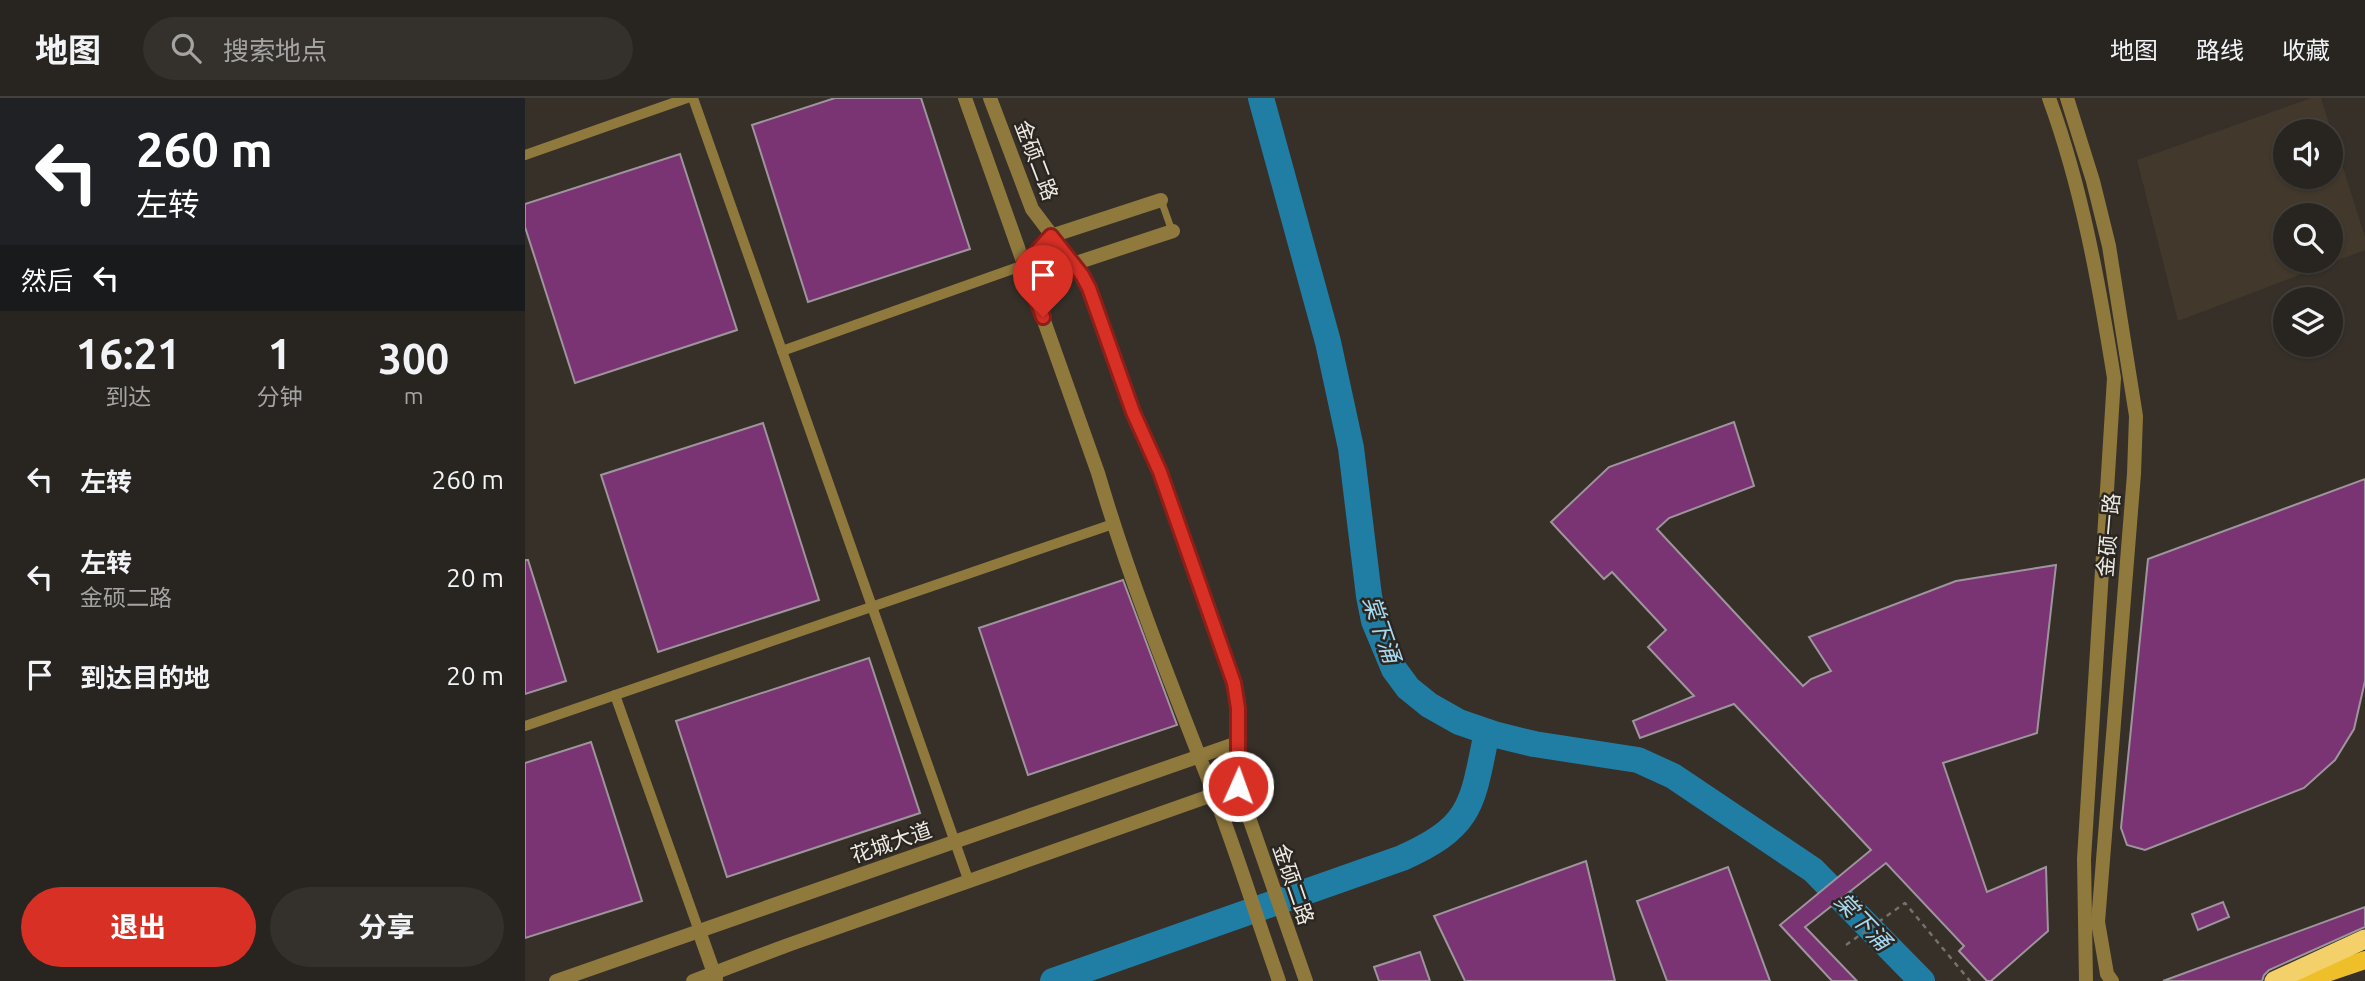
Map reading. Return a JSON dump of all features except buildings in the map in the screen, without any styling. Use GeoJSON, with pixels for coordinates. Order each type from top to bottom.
{"type":"FeatureCollection","features":[{"type":"Feature","properties":{"kind":"highway"},"geometry":{"type":"LineString","coordinates":[[2274,981],[2365,939]]}},
{"type":"Feature","properties":{"kind":"main road"},"geometry":{"type":"LineString","coordinates":[[2303,981],[2365,960]]}},
{"type":"Feature","properties":{"kind":"street"},"geometry":{"type":"LineString","coordinates":[[525,155],[690,98],[969,882]]}},
{"type":"Feature","properties":{"kind":"street"},"geometry":{"type":"LineString","coordinates":[[965,98],[1098,473],[1113,524],[1215,796],[1279,981]]}},
{"type":"Feature","properties":{"kind":"street","name":"金硕二路"},"geometry":{"type":"LineString","coordinates":[[990,98],[1032,209],[1089,288],[1133,412],[1163,478],[1234,683],[1240,741],[1238,786],[1305,981]]}},
{"type":"Feature","properties":{"kind":"street","name":"金硕一路"},"geometry":{"type":"LineString","coordinates":[[2049,98],[2088,233],[2102,301],[2113,378],[2084,859],[2086,981]]}},
{"type":"Feature","properties":{"kind":"street","name":"金硕一路"},"geometry":{"type":"LineString","coordinates":[[2067,98],[2093,181],[2109,246],[2136,416],[2134,474],[2098,922],[2107,974],[2112,981]]}},
{"type":"Feature","properties":{"kind":"street"},"geometry":{"type":"LineString","coordinates":[[1024,265],[1051,236],[1161,200]]}},
{"type":"Feature","properties":{"kind":"street"},"geometry":{"type":"LineString","coordinates":[[782,351],[1024,265],[1073,264],[1173,231]]}},
{"type":"Feature","properties":{"kind":"street"},"geometry":{"type":"LineString","coordinates":[[525,726],[1113,524]]}},
{"type":"Feature","properties":{"kind":"street"},"geometry":{"type":"LineString","coordinates":[[615,695],[715,977]]}},
{"type":"Feature","properties":{"kind":"street","name":"花城大道"},"geometry":{"type":"LineString","coordinates":[[556,981],[1240,741]]}},
{"type":"Feature","properties":{"kind":"street"},"geometry":{"type":"LineString","coordinates":[[693,981],[715,977],[969,882],[1238,786]]}},
{"type":"Feature","properties":{"kind":"lane"},"geometry":{"type":"LineString","coordinates":[[1161,200],[1173,231]]}},
{"type":"Feature","properties":{"kind":"path"},"geometry":{"type":"LineString","coordinates":[[1846,945],[1906,903],[1970,981]]}},
{"type":"Feature","properties":{"kind":"shaded area"},"geometry":{"type":"Polygon","coordinates":[[[2311,98],[2321,98],[2328,119],[2273,119],[2273,189],[2343,189],[2343,168],[2365,237],[2365,250],[2343,258],[2343,203],[2273,203],[2273,273],[2304,273],[2178,321],[2137,160],[2311,98]]]}},
{"type":"Feature","properties":{"kind":"waterway","name":"棠下涌"},"geometry":{"type":"LineString","coordinates":[[1261,98],[1328,342],[1351,448],[1374,621],[1394,669],[1408,688],[1429,705],[1459,722],[1497,735],[1534,744],[1638,760],[1673,776],[1813,870],[1922,981]]}},
{"type":"Feature","properties":{"kind":"waterway"},"geometry":{"type":"LineString","coordinates":[[1053,981],[1402,858],[1426,846],[1444,835],[1466,810],[1478,777],[1487,732]]}},
{"type":"Feature","properties":{"kind":"route"},"geometry":{"type":"LineString","coordinates":[[1043,317],[1024,265],[1051,236],[1089,288],[1133,412],[1160,472],[1234,683],[1240,741],[1238,786]]}}]}
